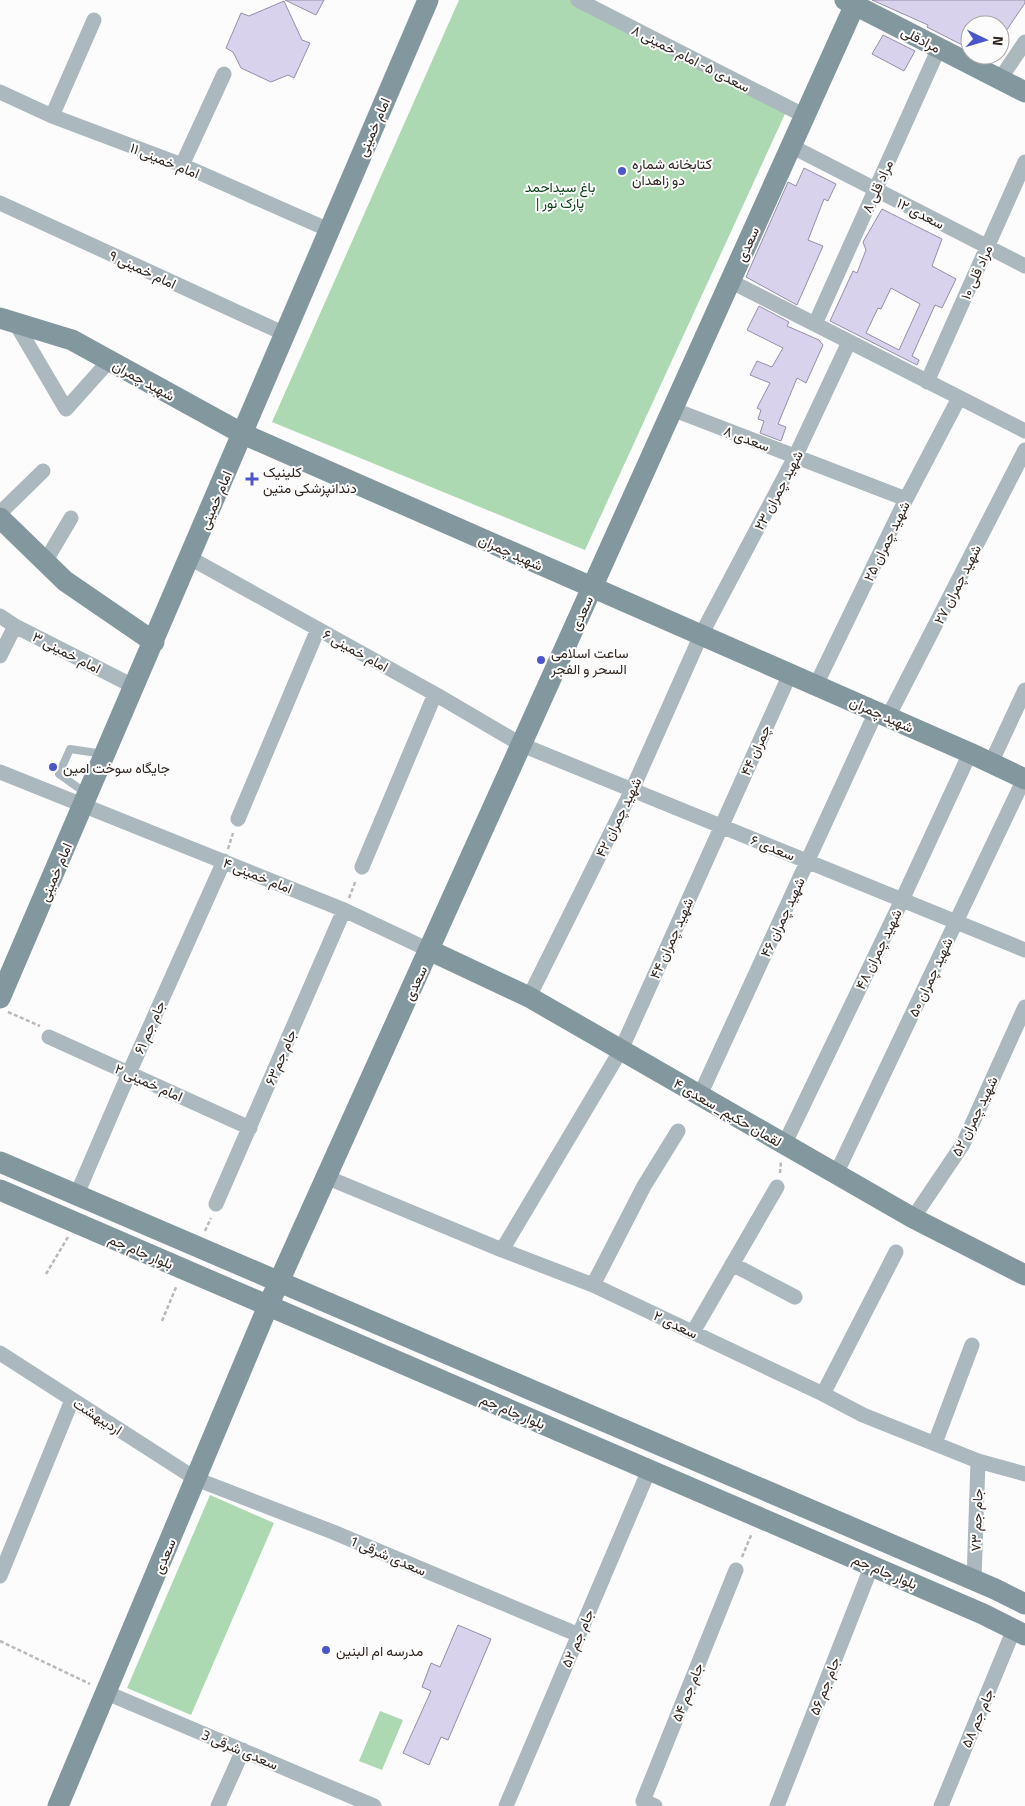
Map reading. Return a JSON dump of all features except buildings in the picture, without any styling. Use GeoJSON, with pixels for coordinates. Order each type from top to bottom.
{"type":"FeatureCollection","features":[{"type":"Feature","properties":{"kind":"main road","name":"امام خمینی"},"geometry":{"type":"LineString","coordinates":[[0,998],[428,0]]}},
{"type":"Feature","properties":{"kind":"main road","name":"سعدی"},"geometry":{"type":"LineString","coordinates":[[58,1806],[279,1281],[791,146],[852,2]]}},
{"type":"Feature","properties":{"kind":"main road","name":"مرادقلی"},"geometry":{"type":"LineString","coordinates":[[852,2],[1025,92]]}},
{"type":"Feature","properties":{"kind":"main road","name":"شهید چمران"},"geometry":{"type":"LineString","coordinates":[[8,321],[72,340],[243,434],[882,714],[1024,779]]}},
{"type":"Feature","properties":{"kind":"main road"},"geometry":{"type":"LineString","coordinates":[[0,518],[66,581],[154,642]]}},
{"type":"Feature","properties":{"kind":"main road","name":"لقمان حکیم_سعدی ۴"},"geometry":{"type":"LineString","coordinates":[[429,950],[529,997],[913,1218],[1024,1273]]}},
{"type":"Feature","properties":{"kind":"main road","name":"بلوار جام جم"},"geometry":{"type":"LineString","coordinates":[[0,1162],[882,1540],[1025,1604]]}},
{"type":"Feature","properties":{"kind":"main road","name":"بلوار جام جم"},"geometry":{"type":"LineString","coordinates":[[0,1190],[872,1565],[1020,1632]]}},
{"type":"Feature","properties":{"kind":"main road"},"geometry":{"type":"LineString","coordinates":[[872,1565],[882,1540]]}},
{"type":"Feature","properties":{"kind":"street","name":"سعدی ۵- امام خمینی ۸"},"geometry":{"type":"LineString","coordinates":[[578,0],[804,116]]}},
{"type":"Feature","properties":{"kind":"street"},"geometry":{"type":"LineString","coordinates":[[52,116],[94,20]]}},
{"type":"Feature","properties":{"kind":"street"},"geometry":{"type":"LineString","coordinates":[[1000,79],[1025,42]]}},
{"type":"Feature","properties":{"kind":"street","name":"مراد قلی ۸"},"geometry":{"type":"LineString","coordinates":[[815,324],[939,48]]}},
{"type":"Feature","properties":{"kind":"street"},"geometry":{"type":"LineString","coordinates":[[182,165],[224,74]]}},
{"type":"Feature","properties":{"kind":"street","name":"امام خمینی ۱۱"},"geometry":{"type":"LineString","coordinates":[[0,92],[52,116],[182,165],[329,230]]}},
{"type":"Feature","properties":{"kind":"street","name":"سعدی ۱۲"},"geometry":{"type":"LineString","coordinates":[[791,146],[1025,266]]}},
{"type":"Feature","properties":{"kind":"street","name":"مراد قلی ۱۰"},"geometry":{"type":"LineString","coordinates":[[928,382],[1025,162]]}},
{"type":"Feature","properties":{"kind":"street","name":"امام خمینی ۹"},"geometry":{"type":"LineString","coordinates":[[0,203],[285,334]]}},
{"type":"Feature","properties":{"kind":"street"},"geometry":{"type":"LineString","coordinates":[[730,281],[1025,431]]}},
{"type":"Feature","properties":{"kind":"street"},"geometry":{"type":"LineString","coordinates":[[8,321],[66,409],[109,361]]}},
{"type":"Feature","properties":{"kind":"street","name":"شهید چمران ۲۳"},"geometry":{"type":"LineString","coordinates":[[701,635],[795,457],[849,342]]}},
{"type":"Feature","properties":{"kind":"street","name":"شهید چمران ۲۵"},"geometry":{"type":"LineString","coordinates":[[816,686],[906,499],[959,398]]}},
{"type":"Feature","properties":{"kind":"street","name":"سعدی ۸"},"geometry":{"type":"LineString","coordinates":[[672,409],[906,499]]}},
{"type":"Feature","properties":{"kind":"street","name":"شهید چمران ۲۷"},"geometry":{"type":"LineString","coordinates":[[882,714],[1025,450]]}},
{"type":"Feature","properties":{"kind":"street"},"geometry":{"type":"LineString","coordinates":[[0,513],[43,471]]}},
{"type":"Feature","properties":{"kind":"street"},"geometry":{"type":"LineString","coordinates":[[46,562],[71,518]]}},
{"type":"Feature","properties":{"kind":"street","name":"امام خمینی ۶"},"geometry":{"type":"LineString","coordinates":[[190,558],[435,694],[522,745]]}},
{"type":"Feature","properties":{"kind":"street","name":"امام خمینی ۳"},"geometry":{"type":"LineString","coordinates":[[0,616],[15,626],[135,687]]}},
{"type":"Feature","properties":{"kind":"street"},"geometry":{"type":"LineString","coordinates":[[0,656],[15,626]]}},
{"type":"Feature","properties":{"kind":"street"},"geometry":{"type":"LineString","coordinates":[[238,819],[318,629]]}},
{"type":"Feature","properties":{"kind":"street","name":"شهید چمران ۴۲"},"geometry":{"type":"LineString","coordinates":[[529,997],[632,790],[701,635]]}},
{"type":"Feature","properties":{"kind":"street","name":"چمران ۴۴"},"geometry":{"type":"LineString","coordinates":[[721,826],[790,674]]}},
{"type":"Feature","properties":{"kind":"street"},"geometry":{"type":"LineString","coordinates":[[991,763],[1025,690]]}},
{"type":"Feature","properties":{"kind":"street"},"geometry":{"type":"LineString","coordinates":[[362,867],[435,694]]}},
{"type":"Feature","properties":{"kind":"street","name":"شهید چمران ۴۶"},"geometry":{"type":"LineString","coordinates":[[700,1095],[808,861],[882,714]]}},
{"type":"Feature","properties":{"kind":"street","name":"سعدی ۶"},"geometry":{"type":"LineString","coordinates":[[522,745],[1025,950]]}},
{"type":"Feature","properties":{"kind":"street","name":"شهید چمران ۴۸"},"geometry":{"type":"LineString","coordinates":[[784,1145],[902,900],[970,753]]}},
{"type":"Feature","properties":{"kind":"street","name":"امام خمینی ۴"},"geometry":{"type":"LineString","coordinates":[[0,772],[86,800],[224,861],[344,910],[429,950]]}},
{"type":"Feature","properties":{"kind":"street","name":"شهید چمران ۵۰"},"geometry":{"type":"LineString","coordinates":[[836,1174],[1024,779]]}},
{"type":"Feature","properties":{"kind":"street","name":"شهید چمران ۴۴"},"geometry":{"type":"LineString","coordinates":[[502,1250],[621,1050],[721,826]]}},
{"type":"Feature","properties":{"kind":"street","name":"جام جم ۶۱"},"geometry":{"type":"LineString","coordinates":[[77,1194],[224,861]]}},
{"type":"Feature","properties":{"kind":"street","name":"جام جم۶۳"},"geometry":{"type":"LineString","coordinates":[[216,1204],[344,910]]}},
{"type":"Feature","properties":{"kind":"street","name":"شهید چمران ۵۲"},"geometry":{"type":"LineString","coordinates":[[913,1218],[963,1144],[1025,1007]]}},
{"type":"Feature","properties":{"kind":"street","name":"امام خمینی ۲"},"geometry":{"type":"LineString","coordinates":[[49,1037],[250,1128]]}},
{"type":"Feature","properties":{"kind":"street"},"geometry":{"type":"LineString","coordinates":[[593,1285],[644,1186],[678,1131]]}},
{"type":"Feature","properties":{"kind":"street","name":"سعدی ۲"},"geometry":{"type":"LineString","coordinates":[[326,1177],[502,1250],[593,1285],[823,1394],[863,1415],[978,1461],[1025,1474]]}},
{"type":"Feature","properties":{"kind":"street"},"geometry":{"type":"LineString","coordinates":[[693,1332],[778,1187]]}},
{"type":"Feature","properties":{"kind":"street"},"geometry":{"type":"LineString","coordinates":[[823,1394],[896,1252]]}},
{"type":"Feature","properties":{"kind":"street"},"geometry":{"type":"LineString","coordinates":[[732,1264],[795,1297]]}},
{"type":"Feature","properties":{"kind":"street"},"geometry":{"type":"LineString","coordinates":[[935,1443],[972,1345]]}},
{"type":"Feature","properties":{"kind":"street","name":"اردیبهشت"},"geometry":{"type":"LineString","coordinates":[[1,1357],[196,1479]]}},
{"type":"Feature","properties":{"kind":"street"},"geometry":{"type":"LineString","coordinates":[[0,1576],[72,1400]]}},
{"type":"Feature","properties":{"kind":"street","name":"جام جم ۷۳"},"geometry":{"type":"LineString","coordinates":[[974,1580],[978,1461]]}},
{"type":"Feature","properties":{"kind":"street","name":"جام جم ۵۲"},"geometry":{"type":"LineString","coordinates":[[506,1806],[649,1470]]}},
{"type":"Feature","properties":{"kind":"street","name":"سعدی شرقی 1"},"geometry":{"type":"LineString","coordinates":[[196,1479],[333,1532],[579,1635]]}},
{"type":"Feature","properties":{"kind":"street","name":"جام جم ۵۶"},"geometry":{"type":"LineString","coordinates":[[777,1806],[872,1565]]}},
{"type":"Feature","properties":{"kind":"street","name":"جام جم ۵۴"},"geometry":{"type":"LineString","coordinates":[[655,1806],[643,1801],[736,1570]]}},
{"type":"Feature","properties":{"kind":"street","name":"جام جم ۵۸"},"geometry":{"type":"LineString","coordinates":[[941,1806],[1020,1632]]}},
{"type":"Feature","properties":{"kind":"street","name":"سعدی شرقی 3"},"geometry":{"type":"LineString","coordinates":[[107,1693],[369,1805]]}},
{"type":"Feature","properties":{"kind":"street"},"geometry":{"type":"LineString","coordinates":[[218,1806],[242,1750]]}},
{"type":"Feature","properties":{"kind":"lane"},"geometry":{"type":"LineString","coordinates":[[86,800],[59,774],[70,749],[106,754]]}},
{"type":"Feature","properties":{"kind":"path"},"geometry":{"type":"LineString","coordinates":[[224,861],[238,819]]}},
{"type":"Feature","properties":{"kind":"path"},"geometry":{"type":"LineString","coordinates":[[344,910],[362,867]]}},
{"type":"Feature","properties":{"kind":"path"},"geometry":{"type":"LineString","coordinates":[[0,1008],[45,1028],[49,1037]]}},
{"type":"Feature","properties":{"kind":"path"},"geometry":{"type":"LineString","coordinates":[[778,1187],[784,1145]]}},
{"type":"Feature","properties":{"kind":"path"},"geometry":{"type":"LineString","coordinates":[[198,1246],[216,1204]]}},
{"type":"Feature","properties":{"kind":"path"},"geometry":{"type":"LineString","coordinates":[[46,1274],[77,1223]]}},
{"type":"Feature","properties":{"kind":"path"},"geometry":{"type":"LineString","coordinates":[[162,1321],[184,1270]]}},
{"type":"Feature","properties":{"kind":"path"},"geometry":{"type":"LineString","coordinates":[[736,1570],[758,1517]]}},
{"type":"Feature","properties":{"kind":"path"},"geometry":{"type":"LineString","coordinates":[[0,1641],[107,1693]]}},
{"type":"Feature","properties":{"kind":"green space","name":"باغ سیداحمد | پارک نور"},"geometry":{"type":"Polygon","coordinates":[[[459,0],[586,0],[790,103],[585,550],[272,422],[459,0]]]}},
{"type":"Feature","properties":{"kind":"green space"},"geometry":{"type":"Polygon","coordinates":[[[210,1495],[274,1523],[191,1715],[127,1688],[210,1495]]]}},
{"type":"Feature","properties":{"kind":"green space"},"geometry":{"type":"Polygon","coordinates":[[[380,1711],[403,1720],[382,1770],[359,1761],[380,1711]]]}},
{"type":"Feature","properties":{"kind":"place","name":"کتابخانه شماره دو زاهدان"},"geometry":{"type":"Point","coordinates":[622,171]}},
{"type":"Feature","properties":{"kind":"place","name":"کلینیک دندانپزشکی متین"},"geometry":{"type":"Point","coordinates":[252,479]}},
{"type":"Feature","properties":{"kind":"place","name":"ساعت اسلامی السحر و الفجر"},"geometry":{"type":"Point","coordinates":[541,660]}},
{"type":"Feature","properties":{"kind":"place","name":"جایگاه سوخت امین"},"geometry":{"type":"Point","coordinates":[53,767]}},
{"type":"Feature","properties":{"kind":"place","name":"مدرسه ام البنین"},"geometry":{"type":"Point","coordinates":[326,1650]}}]}
